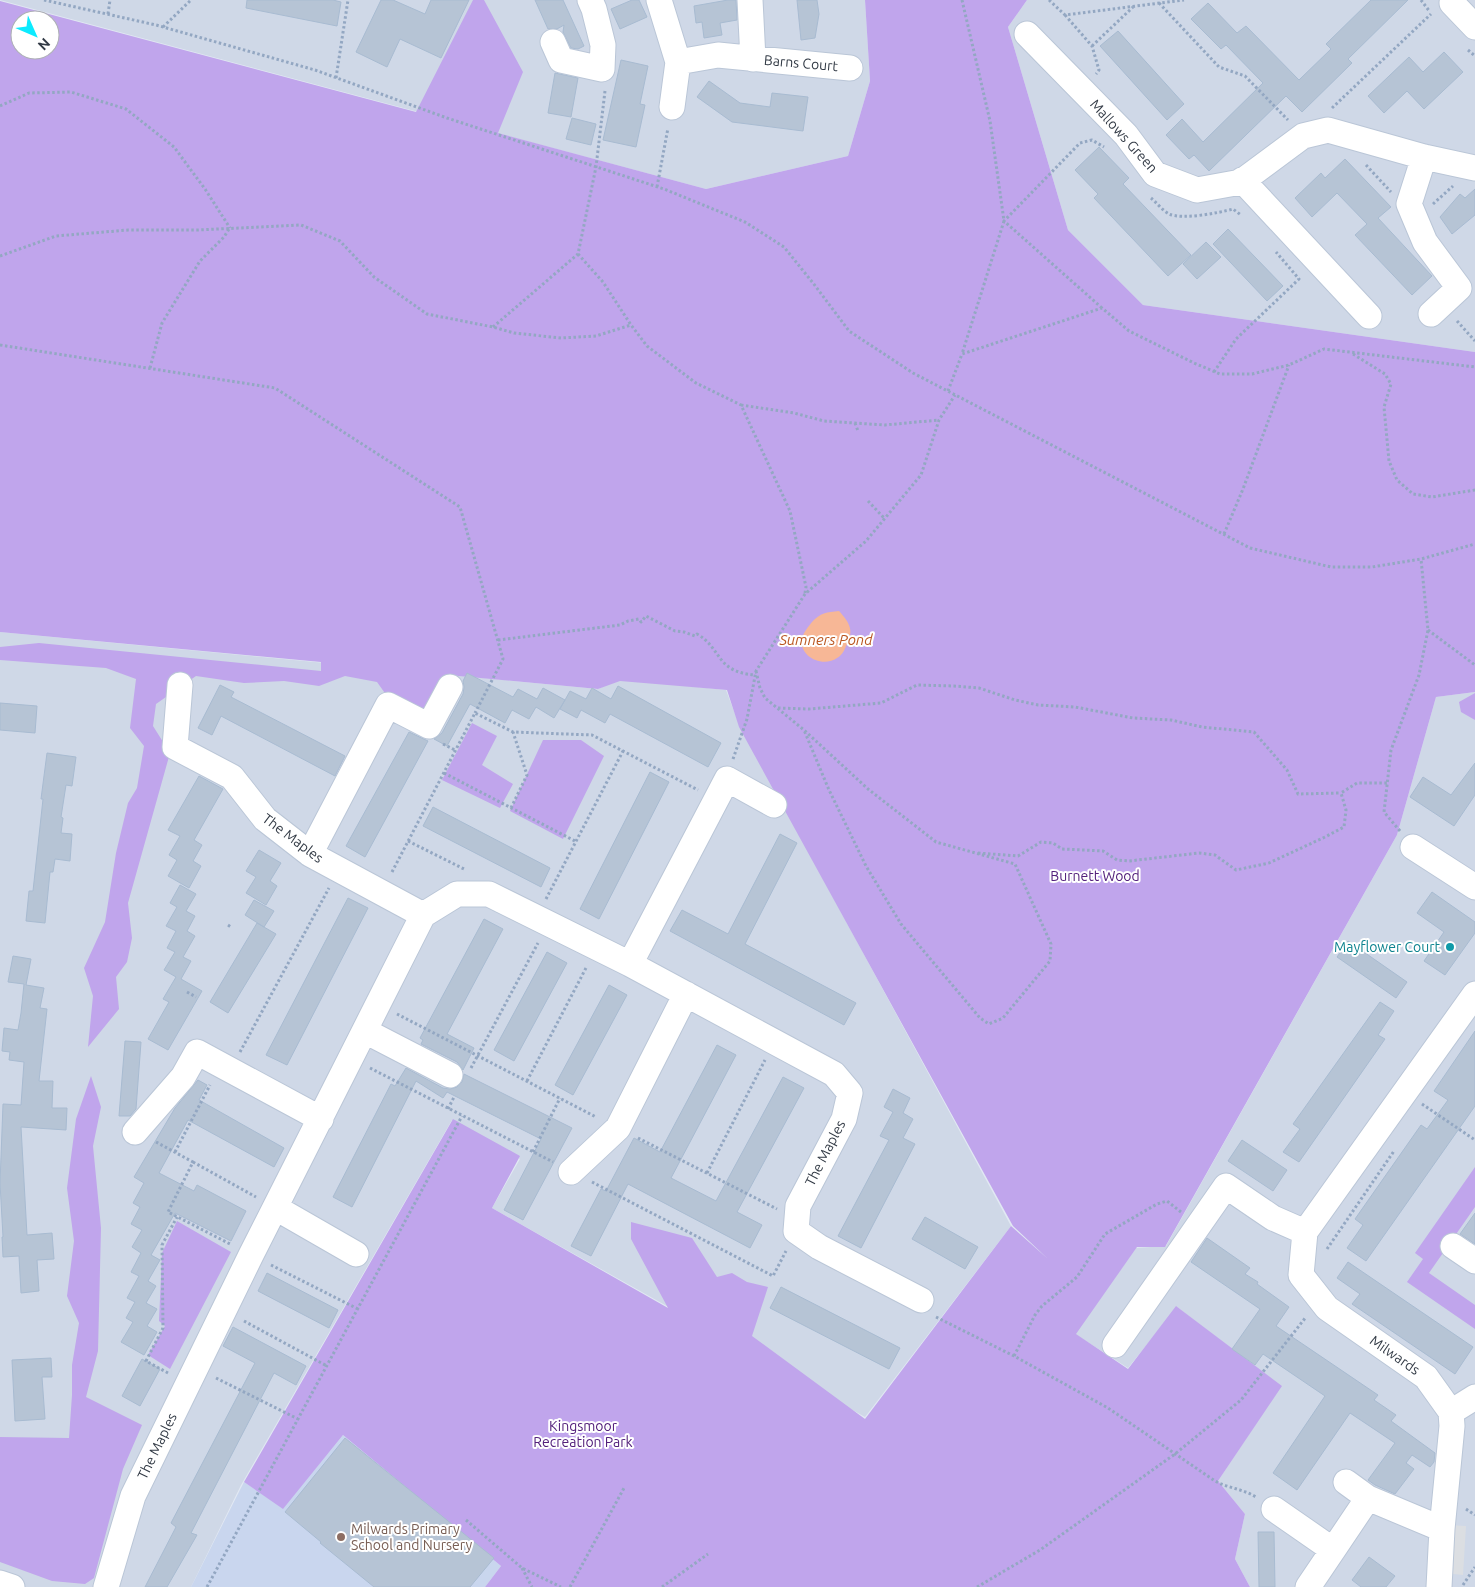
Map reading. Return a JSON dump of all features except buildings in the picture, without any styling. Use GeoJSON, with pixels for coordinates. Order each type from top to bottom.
{"type":"FeatureCollection","features":[{"type":"Feature","properties":{"kind":"street"},"geometry":{"type":"LineString","coordinates":[[659,0],[678,62],[672,107]]}},
{"type":"Feature","properties":{"kind":"street","name":"Barns Court"},"geometry":{"type":"LineString","coordinates":[[750,0],[753,59]]}},
{"type":"Feature","properties":{"kind":"street"},"geometry":{"type":"LineString","coordinates":[[553,42],[561,60],[602,69],[603,45],[598,3]]}},
{"type":"Feature","properties":{"kind":"street"},"geometry":{"type":"LineString","coordinates":[[1452,3],[1475,27]]}},
{"type":"Feature","properties":{"kind":"street","name":"Mallows Green"},"geometry":{"type":"LineString","coordinates":[[1027,34],[1126,135],[1155,174],[1197,190],[1242,180],[1303,136],[1328,130],[1424,157],[1475,168]]}},
{"type":"Feature","properties":{"kind":"street","name":"Barns Court"},"geometry":{"type":"LineString","coordinates":[[678,62],[718,55],[850,68]]}},
{"type":"Feature","properties":{"kind":"street"},"geometry":{"type":"LineString","coordinates":[[1424,157],[1409,204],[1424,242],[1459,288],[1436,310]]}},
{"type":"Feature","properties":{"kind":"street"},"geometry":{"type":"LineString","coordinates":[[1242,180],[1370,316]]}},
{"type":"Feature","properties":{"kind":"street","name":"The Maples"},"geometry":{"type":"LineString","coordinates":[[180,685],[176,747],[232,777],[265,819],[310,854],[423,915]]}},
{"type":"Feature","properties":{"kind":"street"},"geometry":{"type":"LineString","coordinates":[[310,854],[388,705],[429,726],[450,687]]}},
{"type":"Feature","properties":{"kind":"street"},"geometry":{"type":"LineString","coordinates":[[630,964],[722,789],[774,804]]}},
{"type":"Feature","properties":{"kind":"street"},"geometry":{"type":"LineString","coordinates":[[1413,847],[1475,887]]}},
{"type":"Feature","properties":{"kind":"street","name":"The Maples"},"geometry":{"type":"LineString","coordinates":[[106,1587],[132,1496],[251,1255],[266,1203],[321,1118],[423,915],[457,894],[489,894],[630,964],[834,1074],[850,1093],[844,1119],[798,1206],[797,1220]]}},
{"type":"Feature","properties":{"kind":"street"},"geometry":{"type":"LineString","coordinates":[[571,1172],[618,1128],[686,994]]}},
{"type":"Feature","properties":{"kind":"street"},"geometry":{"type":"LineString","coordinates":[[1305,1280],[1301,1275],[1305,1232],[1415,1098],[1475,994]]}},
{"type":"Feature","properties":{"kind":"street"},"geometry":{"type":"LineString","coordinates":[[365,1031],[459,1079]]}},
{"type":"Feature","properties":{"kind":"street"},"geometry":{"type":"LineString","coordinates":[[135,1132],[183,1077],[197,1052],[321,1118]]}},
{"type":"Feature","properties":{"kind":"street"},"geometry":{"type":"LineString","coordinates":[[1115,1345],[1226,1186],[1273,1218],[1305,1232]]}},
{"type":"Feature","properties":{"kind":"street"},"geometry":{"type":"LineString","coordinates":[[266,1203],[356,1254]]}},
{"type":"Feature","properties":{"kind":"street"},"geometry":{"type":"LineString","coordinates":[[797,1220],[796,1231],[819,1247],[921,1300]]}},
{"type":"Feature","properties":{"kind":"street"},"geometry":{"type":"LineString","coordinates":[[1453,1246],[1475,1261]]}},
{"type":"Feature","properties":{"kind":"street","name":"Milwards"},"geometry":{"type":"LineString","coordinates":[[1305,1280],[1327,1308],[1426,1377],[1451,1412]]}},
{"type":"Feature","properties":{"kind":"street"},"geometry":{"type":"LineString","coordinates":[[1439,1587],[1442,1529],[1452,1426],[1451,1412],[1475,1397]]}},
{"type":"Feature","properties":{"kind":"street"},"geometry":{"type":"LineString","coordinates":[[1346,1482],[1368,1498],[1442,1529]]}},
{"type":"Feature","properties":{"kind":"street"},"geometry":{"type":"LineString","coordinates":[[1308,1587],[1368,1498]]}},
{"type":"Feature","properties":{"kind":"street"},"geometry":{"type":"LineString","coordinates":[[1274,1509],[1333,1550]]}},
{"type":"Feature","properties":{"kind":"street"},"geometry":{"type":"LineString","coordinates":[[0,1583],[12,1587]]}},
{"type":"Feature","properties":{"kind":"path"},"geometry":{"type":"LineString","coordinates":[[44,0],[163,27],[315,70],[448,118],[657,187],[745,222],[784,247],[849,331],[913,373],[1250,548],[1331,567],[1372,567],[1421,559],[1475,544]]}},
{"type":"Feature","properties":{"kind":"path"},"geometry":{"type":"LineString","coordinates":[[108,14],[110,0]]}},
{"type":"Feature","properties":{"kind":"path"},"geometry":{"type":"LineString","coordinates":[[163,27],[191,0]]}},
{"type":"Feature","properties":{"kind":"path"},"geometry":{"type":"LineString","coordinates":[[336,78],[348,0]]}},
{"type":"Feature","properties":{"kind":"path"},"geometry":{"type":"LineString","coordinates":[[948,391],[962,354],[1004,221],[990,121],[962,0]]}},
{"type":"Feature","properties":{"kind":"path"},"geometry":{"type":"LineString","coordinates":[[1049,0],[1065,14],[1092,46],[1099,70],[1080,88]]}},
{"type":"Feature","properties":{"kind":"path"},"geometry":{"type":"LineString","coordinates":[[1065,14],[1184,0]]}},
{"type":"Feature","properties":{"kind":"path"},"geometry":{"type":"LineString","coordinates":[[1332,109],[1431,14],[1421,0]]}},
{"type":"Feature","properties":{"kind":"path"},"geometry":{"type":"LineString","coordinates":[[1160,3],[1219,68],[1245,76],[1303,136]]}},
{"type":"Feature","properties":{"kind":"path"},"geometry":{"type":"LineString","coordinates":[[1092,46],[1134,6]]}},
{"type":"Feature","properties":{"kind":"path"},"geometry":{"type":"LineString","coordinates":[[493,327],[578,254],[596,167],[608,72],[602,69]]}},
{"type":"Feature","properties":{"kind":"path"},"geometry":{"type":"LineString","coordinates":[[0,106],[29,93],[71,92],[126,109],[174,147],[230,228]]}},
{"type":"Feature","properties":{"kind":"path"},"geometry":{"type":"LineString","coordinates":[[657,187],[672,107]]}},
{"type":"Feature","properties":{"kind":"path"},"geometry":{"type":"LineString","coordinates":[[1004,221],[1080,144],[1092,140],[1109,152]]}},
{"type":"Feature","properties":{"kind":"path"},"geometry":{"type":"LineString","coordinates":[[1366,164],[1391,193]]}},
{"type":"Feature","properties":{"kind":"path"},"geometry":{"type":"LineString","coordinates":[[1428,208],[1454,185]]}},
{"type":"Feature","properties":{"kind":"path"},"geometry":{"type":"LineString","coordinates":[[1149,197],[1169,214],[1188,216],[1217,214],[1233,209],[1243,216],[1260,199]]}},
{"type":"Feature","properties":{"kind":"path"},"geometry":{"type":"LineString","coordinates":[[1004,221],[1129,331],[1220,374],[1252,374],[1290,365],[1324,350],[1475,367]]}},
{"type":"Feature","properties":{"kind":"path"},"geometry":{"type":"LineString","coordinates":[[0,256],[56,236],[128,230],[198,230],[301,225],[340,241],[374,277],[427,314],[514,333],[561,338],[596,336],[631,325]]}},
{"type":"Feature","properties":{"kind":"path"},"geometry":{"type":"LineString","coordinates":[[150,368],[162,323],[200,261],[224,237],[230,228]]}},
{"type":"Feature","properties":{"kind":"path"},"geometry":{"type":"LineString","coordinates":[[1214,372],[1236,339],[1300,279],[1274,251]]}},
{"type":"Feature","properties":{"kind":"path"},"geometry":{"type":"LineString","coordinates":[[578,254],[603,282],[647,346],[696,383],[741,405],[794,413],[824,421],[885,425],[939,420]]}},
{"type":"Feature","properties":{"kind":"path"},"geometry":{"type":"LineString","coordinates":[[962,354],[1102,308]]}},
{"type":"Feature","properties":{"kind":"path"},"geometry":{"type":"LineString","coordinates":[[1436,310],[1475,341]]}},
{"type":"Feature","properties":{"kind":"path"},"geometry":{"type":"LineString","coordinates":[[0,345],[275,388],[460,508],[503,659],[381,893]]}},
{"type":"Feature","properties":{"kind":"path"},"geometry":{"type":"LineString","coordinates":[[1351,353],[1384,374],[1391,384],[1384,407],[1389,460],[1397,480],[1413,494],[1432,497],[1475,490]]}},
{"type":"Feature","properties":{"kind":"path"},"geometry":{"type":"LineString","coordinates":[[1224,534],[1290,365]]}},
{"type":"Feature","properties":{"kind":"path"},"geometry":{"type":"LineString","coordinates":[[475,713],[513,732],[592,734],[622,751],[722,789],[747,719],[755,673],[805,594],[866,541],[921,475],[939,420],[955,395]]}},
{"type":"Feature","properties":{"kind":"path"},"geometry":{"type":"LineString","coordinates":[[741,405],[790,510],[806,587],[805,594]]}},
{"type":"Feature","properties":{"kind":"path"},"geometry":{"type":"LineString","coordinates":[[855,423],[858,431]]}},
{"type":"Feature","properties":{"kind":"path"},"geometry":{"type":"LineString","coordinates":[[868,501],[885,519]]}},
{"type":"Feature","properties":{"kind":"path"},"geometry":{"type":"LineString","coordinates":[[1413,847],[1384,812],[1391,750],[1419,675],[1428,630],[1421,559]]}},
{"type":"Feature","properties":{"kind":"path"},"geometry":{"type":"LineString","coordinates":[[498,640],[620,625],[628,620],[640,619],[641,622],[646,616],[675,631],[695,636],[697,634],[704,638],[720,661],[740,674],[755,673]]}},
{"type":"Feature","properties":{"kind":"path"},"geometry":{"type":"LineString","coordinates":[[1428,630],[1474,663]]}},
{"type":"Feature","properties":{"kind":"path"},"geometry":{"type":"LineString","coordinates":[[755,673],[765,698],[804,730],[868,789],[936,842],[1015,864],[1050,944],[1050,961],[1003,1018],[989,1024],[980,1018],[902,924],[866,866],[804,730]]}},
{"type":"Feature","properties":{"kind":"path"},"geometry":{"type":"LineString","coordinates":[[778,708],[808,709],[881,703],[917,685],[979,688],[1014,700],[1038,705],[1075,707],[1133,718],[1171,720],[1202,727],[1254,732],[1286,770],[1298,794],[1341,793],[1357,783],[1387,783]]}},
{"type":"Feature","properties":{"kind":"path"},"geometry":{"type":"LineString","coordinates":[[511,808],[527,775],[513,732]]}},
{"type":"Feature","properties":{"kind":"path"},"geometry":{"type":"LineString","coordinates":[[448,1109],[459,1079],[477,1055],[542,920],[576,841],[622,751]]}},
{"type":"Feature","properties":{"kind":"path"},"geometry":{"type":"LineString","coordinates":[[444,773],[576,841]]}},
{"type":"Feature","properties":{"kind":"path"},"geometry":{"type":"LineString","coordinates":[[970,853],[1018,856],[1041,842],[1053,843],[1062,849],[1103,851],[1117,860],[1129,861],[1199,852],[1215,855],[1236,870],[1269,863],[1344,826],[1346,810],[1341,793]]}},
{"type":"Feature","properties":{"kind":"path"},"geometry":{"type":"LineString","coordinates":[[175,1152],[339,870]]}},
{"type":"Feature","properties":{"kind":"path"},"geometry":{"type":"LineString","coordinates":[[527,1081],[597,948]]}},
{"type":"Feature","properties":{"kind":"path"},"geometry":{"type":"LineString","coordinates":[[187,992],[196,997]]}},
{"type":"Feature","properties":{"kind":"path"},"geometry":{"type":"LineString","coordinates":[[378,1004],[797,1220]]}},
{"type":"Feature","properties":{"kind":"path"},"geometry":{"type":"LineString","coordinates":[[707,1173],[774,1042]]}},
{"type":"Feature","properties":{"kind":"path"},"geometry":{"type":"LineString","coordinates":[[533,1152],[560,1098]]}},
{"type":"Feature","properties":{"kind":"path"},"geometry":{"type":"LineString","coordinates":[[1415,1098],[1419,1113]]}},
{"type":"Feature","properties":{"kind":"path"},"geometry":{"type":"LineString","coordinates":[[1415,1098],[1475,1140]]}},
{"type":"Feature","properties":{"kind":"path"},"geometry":{"type":"LineString","coordinates":[[207,1587],[462,1116]]}},
{"type":"Feature","properties":{"kind":"path"},"geometry":{"type":"LineString","coordinates":[[135,1132],[194,1162],[266,1203]]}},
{"type":"Feature","properties":{"kind":"path"},"geometry":{"type":"LineString","coordinates":[[1305,1280],[1397,1145]]}},
{"type":"Feature","properties":{"kind":"path"},"geometry":{"type":"LineString","coordinates":[[194,1162],[168,1212],[225,1242]]}},
{"type":"Feature","properties":{"kind":"path"},"geometry":{"type":"LineString","coordinates":[[1014,1356],[1035,1315],[1042,1306],[1077,1277],[1106,1234],[1157,1204],[1167,1201],[1198,1225]]}},
{"type":"Feature","properties":{"kind":"path"},"geometry":{"type":"LineString","coordinates":[[166,1372],[146,1361],[163,1328],[162,1245],[176,1217]]}},
{"type":"Feature","properties":{"kind":"path"},"geometry":{"type":"LineString","coordinates":[[251,1255],[358,1309]]}},
{"type":"Feature","properties":{"kind":"path"},"geometry":{"type":"LineString","coordinates":[[977,1587],[1040,1550],[1175,1454],[1241,1400],[1320,1299]]}},
{"type":"Feature","properties":{"kind":"path"},"geometry":{"type":"LineString","coordinates":[[921,1300],[928,1313],[1014,1356],[1108,1408],[1215,1481],[1228,1488],[1247,1491],[1274,1509]]}},
{"type":"Feature","properties":{"kind":"path"},"geometry":{"type":"LineString","coordinates":[[224,1310],[327,1366]]}},
{"type":"Feature","properties":{"kind":"path"},"geometry":{"type":"LineString","coordinates":[[196,1367],[298,1419]]}},
{"type":"Feature","properties":{"kind":"path"},"geometry":{"type":"LineString","coordinates":[[570,1587],[624,1488]]}},
{"type":"Feature","properties":{"kind":"path"},"geometry":{"type":"LineString","coordinates":[[466,1520],[522,1568],[561,1587]]}},
{"type":"Feature","properties":{"kind":"path"},"geometry":{"type":"LineString","coordinates":[[664,1587],[708,1554]]}},
{"type":"Feature","properties":{"kind":"path"},"geometry":{"type":"LineString","coordinates":[[1461,1587],[1475,1567]]}},
{"type":"Feature","properties":{"kind":"path"},"geometry":{"type":"LineString","coordinates":[[522,1568],[532,1587]]}},
{"type":"Feature","properties":{"kind":"shaded area"},"geometry":{"type":"Polygon","coordinates":[[[0,0],[865,0],[870,81],[848,156],[706,189],[60,16],[60,10],[37,10],[0,0]]]}},
{"type":"Feature","properties":{"kind":"shaded area"},"geometry":{"type":"Polygon","coordinates":[[[1027,0],[1475,0],[1475,352],[1143,305],[1068,230],[1008,27],[1027,0]]]}},
{"type":"Feature","properties":{"kind":"shaded area"},"geometry":{"type":"Polygon","coordinates":[[[0,632],[598,689],[619,679],[726,690],[738,722],[1011,1226],[865,1417],[492,1208],[520,1159],[452,1120],[241,1485],[191,1587],[0,1587],[0,632]]]}},
{"type":"Feature","properties":{"kind":"shaded area"},"geometry":{"type":"Polygon","coordinates":[[[1475,692],[1475,1587],[1250,1587],[1235,1559],[1245,1514],[1218,1481],[1281,1386],[1177,1307],[1128,1368],[1075,1334],[1136,1248],[1166,1246],[1397,835],[1436,697],[1475,692]]]}},
{"type":"Feature","properties":{"kind":"shaded area","name":"Milwards Primary School and Nursery"},"geometry":{"type":"Polygon","coordinates":[[[343,1435],[501,1566],[485,1587],[191,1587],[244,1482],[283,1508],[343,1435]]]}},
{"type":"Feature","properties":{"kind":"shaded area"},"geometry":{"type":"Polygon","coordinates":[[[1449,1525],[1466,1526],[1463,1575],[1445,1573],[1449,1525]]]}},
{"type":"Feature","properties":{"kind":"green space"},"geometry":{"type":"Polygon","coordinates":[[[473,0],[484,0],[523,72],[498,133],[706,189],[848,156],[870,81],[865,0],[1027,0],[1008,27],[1068,230],[1143,305],[1475,352],[1475,692],[1436,697],[1397,835],[1165,1247],[1137,1247],[1076,1334],[1128,1369],[1176,1306],[1282,1386],[1218,1481],[1245,1514],[1235,1559],[1250,1587],[485,1587],[501,1566],[343,1435],[283,1509],[244,1482],[453,1119],[520,1156],[492,1208],[668,1308],[631,1239],[631,1222],[692,1238],[717,1277],[732,1273],[747,1282],[768,1287],[752,1336],[865,1419],[1011,1226],[1048,1259],[1013,1226],[739,727],[727,690],[620,681],[598,689],[448,675],[420,714],[387,696],[377,682],[345,676],[319,686],[284,681],[244,683],[196,676],[156,704],[153,726],[170,753],[128,903],[132,938],[127,962],[116,977],[119,1009],[88,1047],[93,996],[84,968],[105,922],[116,853],[128,803],[137,788],[144,746],[130,728],[136,679],[106,668],[0,660],[0,647],[39,643],[321,671],[321,662],[0,632],[0,1],[34,10],[10,10],[10,60],[60,60],[60,17],[416,112],[473,0]]]}},
{"type":"Feature","properties":{"kind":"green space"},"geometry":{"type":"Polygon","coordinates":[[[1475,693],[1475,720],[1461,712],[1459,702],[1475,693]]]}},
{"type":"Feature","properties":{"kind":"green space"},"geometry":{"type":"Polygon","coordinates":[[[472,723],[497,736],[482,765],[513,784],[500,808],[442,780],[472,723]]]}},
{"type":"Feature","properties":{"kind":"green space"},"geometry":{"type":"Polygon","coordinates":[[[543,740],[581,740],[604,756],[563,839],[510,811],[543,740]]]}},
{"type":"Feature","properties":{"kind":"green space"},"geometry":{"type":"Polygon","coordinates":[[[91,1076],[101,1107],[93,1146],[101,1228],[98,1351],[86,1397],[142,1425],[123,1469],[94,1578],[85,1584],[52,1581],[0,1562],[0,1437],[69,1438],[72,1365],[79,1323],[67,1296],[74,1241],[67,1188],[76,1119],[91,1076]]]}},
{"type":"Feature","properties":{"kind":"green space"},"geometry":{"type":"Polygon","coordinates":[[[1475,1167],[1475,1207],[1429,1273],[1475,1305],[1475,1329],[1407,1282],[1423,1259],[1415,1253],[1475,1167]]]}},
{"type":"Feature","properties":{"kind":"green space"},"geometry":{"type":"Polygon","coordinates":[[[177,1221],[231,1252],[170,1369],[148,1355],[165,1326],[159,1321],[162,1253],[177,1221]]]}},
{"type":"Feature","properties":{"kind":"water","name":"Sumners Pond"},"geometry":{"type":"Polygon","coordinates":[[[839,611],[850,629],[850,637],[844,651],[839,657],[825,662],[808,656],[802,645],[805,632],[812,622],[821,615],[839,611]]]}},
{"type":"Feature","properties":{"kind":"place","name":"Mayflower Court"},"geometry":{"type":"Point","coordinates":[1450,947]}},
{"type":"Feature","properties":{"kind":"place","name":"Milwards Primary School and Nursery"},"geometry":{"type":"Point","coordinates":[341,1537]}},
{"type":"Feature","properties":{"kind":"park label","name":"Burnett Wood"},"geometry":{"type":"Point","coordinates":[1095,876]}},
{"type":"Feature","properties":{"kind":"park label","name":"Kingsmoor Recreation Park"},"geometry":{"type":"Point","coordinates":[583,1434]}}]}
